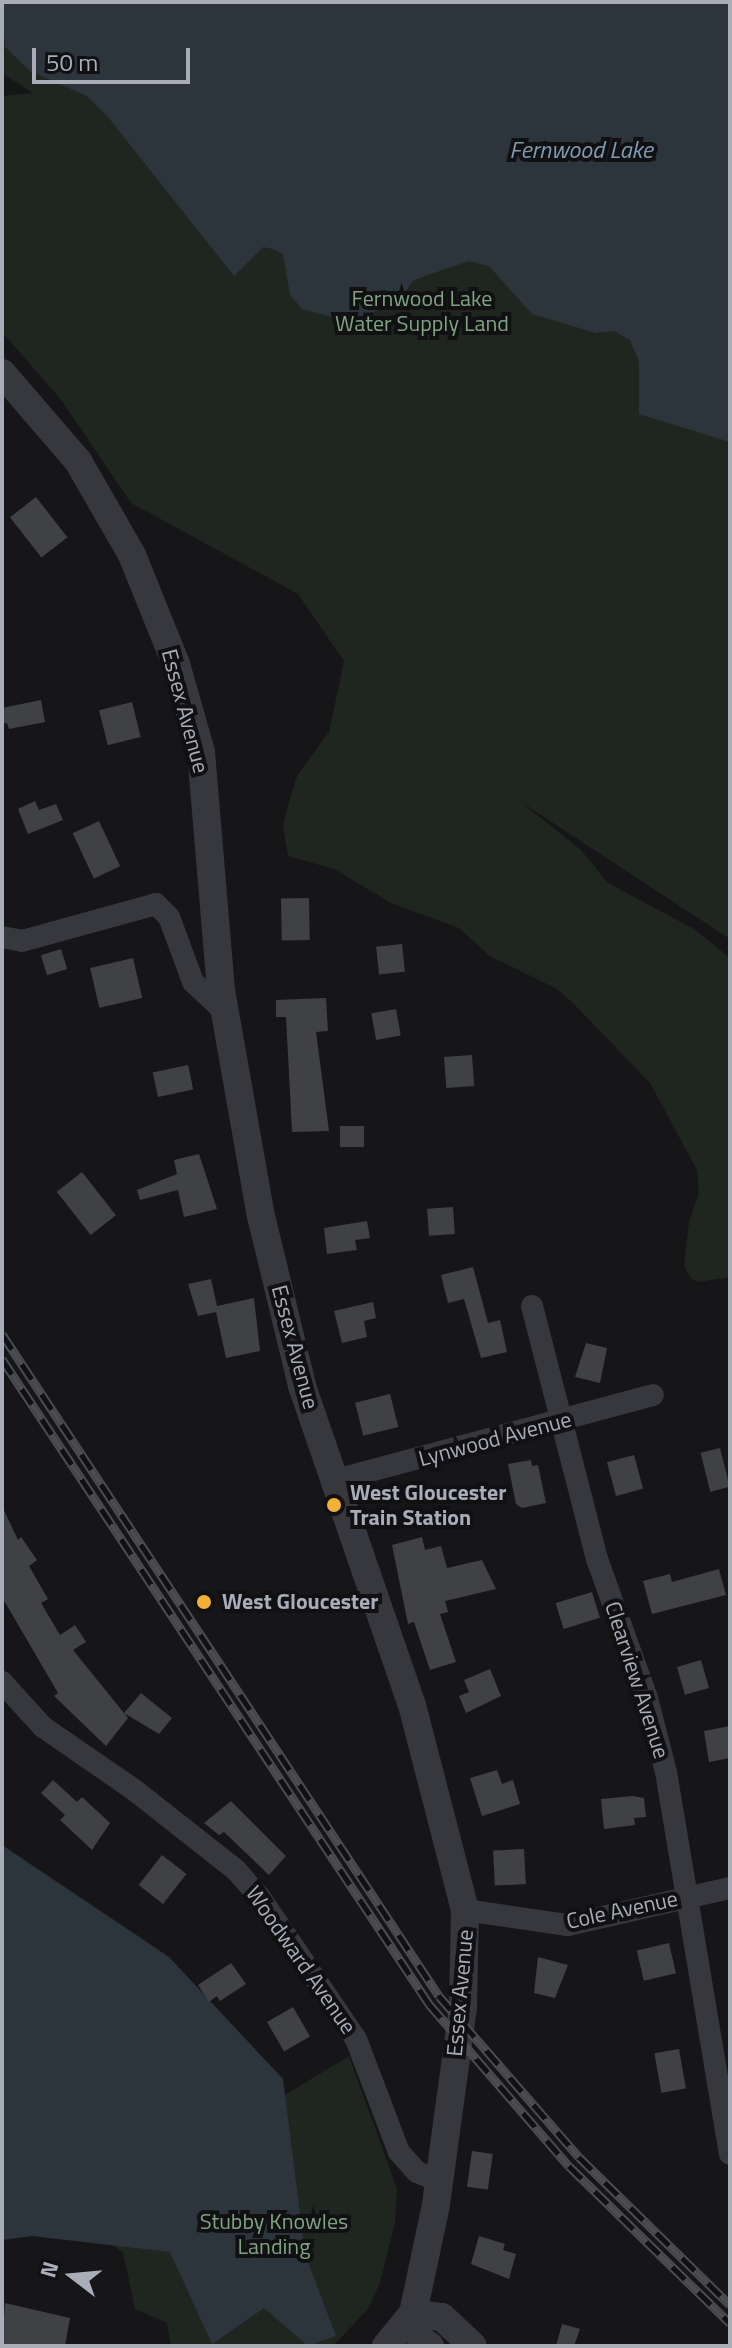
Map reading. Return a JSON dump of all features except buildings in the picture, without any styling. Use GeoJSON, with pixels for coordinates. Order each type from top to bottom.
{"type":"FeatureCollection","features":[{"type":"Feature","properties":{"kind":"street","name":"Essex Avenue"},"geometry":{"type":"LineString","coordinates":[[2,373],[78,461],[132,555],[176,664],[201,752],[225,1012],[261,1216],[302,1386],[412,1705],[465,1910],[463,2007],[439,2181],[413,2313],[386,2346]]}},
{"type":"Feature","properties":{"kind":"street"},"geometry":{"type":"LineString","coordinates":[[2,937],[22,941],[156,904],[169,917],[193,982],[225,1012]]}},
{"type":"Feature","properties":{"kind":"street","name":"Clearview Avenue"},"geometry":{"type":"LineString","coordinates":[[532,1306],[597,1559],[647,1698],[666,1772],[730,2154]]}},
{"type":"Feature","properties":{"kind":"street","name":"Lynwood Avenue"},"geometry":{"type":"LineString","coordinates":[[336,1480],[653,1395]]}},
{"type":"Feature","properties":{"kind":"street","name":"Woodward Avenue"},"geometry":{"type":"LineString","coordinates":[[2,1682],[43,1727],[133,1789],[236,1870],[259,1896],[356,2039],[399,2152],[417,2172],[439,2181]]}},
{"type":"Feature","properties":{"kind":"street","name":"Cole Avenue"},"geometry":{"type":"LineString","coordinates":[[465,1910],[568,1925],[730,1888]]}},
{"type":"Feature","properties":{"kind":"street"},"geometry":{"type":"LineString","coordinates":[[430,2346],[421,2340],[413,2313],[442,2317],[473,2346]]}},
{"type":"Feature","properties":{"kind":"green space","name":"Fernwood Lake Water Supply Land"},"geometry":{"type":"Polygon","coordinates":[[[2,2],[730,2],[730,939],[521,802],[582,851],[608,883],[694,929],[730,958],[730,1277],[698,1282],[691,1278],[684,1266],[689,1222],[699,1193],[697,1170],[650,1083],[573,1003],[557,989],[490,956],[459,928],[391,903],[334,869],[288,856],[283,826],[288,805],[297,776],[329,732],[344,661],[298,594],[131,503],[62,401],[2,332],[2,96],[33,93],[2,73],[2,2]]]}},
{"type":"Feature","properties":{"kind":"green space","name":"Stubby Knowles Landing"},"geometry":{"type":"Polygon","coordinates":[[[2,1861],[267,2106],[349,2056],[397,2189],[395,2223],[380,2283],[367,2310],[333,2346],[171,2346],[167,2323],[135,2309],[123,2252],[109,2243],[2,1861]]]}},
{"type":"Feature","properties":{"kind":"water","name":"Fernwood Lake"},"geometry":{"type":"Polygon","coordinates":[[[2,2],[730,2],[730,442],[639,414],[639,361],[630,340],[614,331],[596,333],[532,314],[489,266],[469,261],[413,281],[401,298],[354,323],[302,309],[290,295],[283,254],[273,249],[263,247],[234,276],[108,117],[87,96],[30,71],[5,47],[2,2]]]}},
{"type":"Feature","properties":{"kind":"water"},"geometry":{"type":"Polygon","coordinates":[[[2,1845],[169,1957],[283,2079],[305,2254],[336,2336],[308,2346],[264,2308],[212,2344],[170,2252],[32,2236],[2,2240],[2,1845]]]}},
{"type":"Feature","properties":{"kind":"railway"},"geometry":{"type":"LineString","coordinates":[[2,1334],[439,1996],[579,2157],[730,2305]]}},
{"type":"Feature","properties":{"kind":"railway"},"geometry":{"type":"LineString","coordinates":[[2,1359],[429,2004],[569,2166],[730,2323]]}},
{"type":"Feature","properties":{"kind":"place","name":"West Gloucester Train Station"},"geometry":{"type":"Point","coordinates":[334,1505]}},
{"type":"Feature","properties":{"kind":"place","name":"West Gloucester"},"geometry":{"type":"Point","coordinates":[204,1602]}}]}
